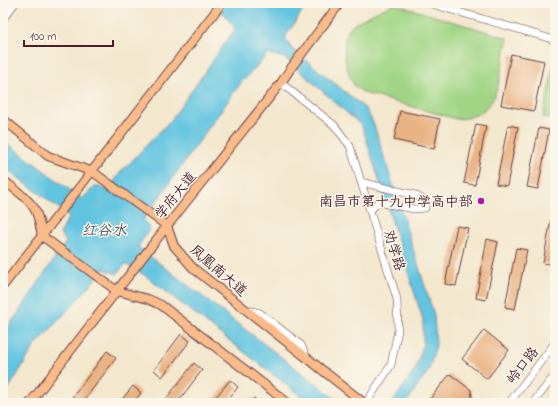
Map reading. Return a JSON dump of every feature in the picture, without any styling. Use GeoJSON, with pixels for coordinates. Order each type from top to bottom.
{"type":"FeatureCollection","features":[{"type":"Feature","properties":{"kind":"main road"},"geometry":{"type":"LineString","coordinates":[[3,286],[93,172],[222,3]]}},
{"type":"Feature","properties":{"kind":"main road","name":"学府大道"},"geometry":{"type":"LineString","coordinates":[[30,403],[151,246],[281,83],[340,3]]}},
{"type":"Feature","properties":{"kind":"main road"},"geometry":{"type":"LineString","coordinates":[[3,119],[48,156],[93,172],[167,226]]}},
{"type":"Feature","properties":{"kind":"main road"},"geometry":{"type":"LineString","coordinates":[[3,180],[16,190],[33,208],[39,221],[42,236],[117,291],[148,299],[162,305],[288,403]]}},
{"type":"Feature","properties":{"kind":"main road","name":"凤凰南大道"},"geometry":{"type":"LineString","coordinates":[[167,226],[174,246],[193,268],[365,403]]}},
{"type":"Feature","properties":{"kind":"street"},"geometry":{"type":"LineString","coordinates":[[3,19],[15,3]]}},
{"type":"Feature","properties":{"kind":"street"},"geometry":{"type":"LineString","coordinates":[[428,3],[555,40]]}},
{"type":"Feature","properties":{"kind":"street","name":"劝学路"},"geometry":{"type":"LineString","coordinates":[[281,83],[334,125],[350,146],[363,183],[397,299],[398,330],[391,365],[365,403]]}},
{"type":"Feature","properties":{"kind":"street"},"geometry":{"type":"LineString","coordinates":[[363,183],[409,193],[426,201],[425,208],[414,209],[378,202],[370,211]]}},
{"type":"Feature","properties":{"kind":"street","name":"岭口路"},"geometry":{"type":"LineString","coordinates":[[509,403],[555,343]]}},
{"type":"Feature","properties":{"kind":"street"},"geometry":{"type":"LineString","coordinates":[[533,403],[555,376]]}},
{"type":"Feature","properties":{"kind":"green space"},"geometry":{"type":"Polygon","coordinates":[[[394,4],[508,38],[496,91],[491,102],[483,111],[472,117],[456,119],[364,93],[355,86],[348,73],[346,65],[344,49],[347,34],[353,25],[394,4]]]}},
{"type":"Feature","properties":{"kind":"green space"},"geometry":{"type":"Polygon","coordinates":[[[555,63],[555,119],[543,117],[555,63]]]}},
{"type":"Feature","properties":{"kind":"water","name":"红谷水"},"geometry":{"type":"Polygon","coordinates":[[[211,3],[231,3],[254,8],[258,3],[308,3],[285,37],[291,48],[366,109],[374,125],[434,315],[436,345],[429,370],[406,403],[392,403],[416,368],[423,344],[423,320],[362,126],[285,58],[268,54],[240,84],[143,220],[150,228],[138,247],[341,403],[310,403],[146,276],[125,264],[117,274],[103,269],[87,289],[34,347],[3,398],[3,335],[66,242],[60,234],[69,216],[3,166],[3,140],[82,199],[95,186],[108,190],[120,173],[171,120],[235,29],[225,15],[211,3]]]}},
{"type":"Feature","properties":{"kind":"building"},"geometry":{"type":"Polygon","coordinates":[[[511,54],[544,61],[534,111],[501,105],[511,54]]]}},
{"type":"Feature","properties":{"kind":"building"},"geometry":{"type":"Polygon","coordinates":[[[400,111],[440,119],[434,149],[394,140],[400,111]]]}},
{"type":"Feature","properties":{"kind":"building"},"geometry":{"type":"Polygon","coordinates":[[[476,124],[486,126],[475,185],[464,183],[476,124]]]}},
{"type":"Feature","properties":{"kind":"building"},"geometry":{"type":"Polygon","coordinates":[[[508,125],[518,127],[507,186],[496,184],[508,125]]]}},
{"type":"Feature","properties":{"kind":"building"},"geometry":{"type":"Polygon","coordinates":[[[539,128],[549,130],[538,189],[527,187],[539,128]]]}},
{"type":"Feature","properties":{"kind":"building"},"geometry":{"type":"Polygon","coordinates":[[[555,203],[555,265],[543,263],[555,203]]]}},
{"type":"Feature","properties":{"kind":"building"},"geometry":{"type":"Polygon","coordinates":[[[457,226],[468,228],[456,286],[445,284],[457,226]]]}},
{"type":"Feature","properties":{"kind":"building"},"geometry":{"type":"Polygon","coordinates":[[[487,239],[498,242],[486,300],[476,298],[487,239]]]}},
{"type":"Feature","properties":{"kind":"building"},"geometry":{"type":"Polygon","coordinates":[[[516,248],[527,250],[515,309],[505,307],[516,248]]]}},
{"type":"Feature","properties":{"kind":"building"},"geometry":{"type":"Polygon","coordinates":[[[484,330],[509,350],[487,379],[462,359],[484,330]]]}},
{"type":"Feature","properties":{"kind":"building"},"geometry":{"type":"Polygon","coordinates":[[[181,334],[190,341],[162,377],[154,370],[181,334]]]}},
{"type":"Feature","properties":{"kind":"building"},"geometry":{"type":"Polygon","coordinates":[[[107,351],[116,358],[82,403],[68,403],[107,351]]]}},
{"type":"Feature","properties":{"kind":"building"},"geometry":{"type":"Polygon","coordinates":[[[194,363],[202,370],[177,403],[171,403],[166,399],[194,363]]]}},
{"type":"Feature","properties":{"kind":"building"},"geometry":{"type":"Polygon","coordinates":[[[450,374],[471,390],[473,403],[427,403],[450,374]]]}},
{"type":"Feature","properties":{"kind":"building"},"geometry":{"type":"Polygon","coordinates":[[[230,380],[238,387],[225,403],[211,403],[230,380]]]}},
{"type":"Feature","properties":{"kind":"building"},"geometry":{"type":"Polygon","coordinates":[[[133,386],[141,393],[133,403],[119,403],[133,386]]]}},
{"type":"Feature","properties":{"kind":"building"},"geometry":{"type":"Polygon","coordinates":[[[254,398],[260,403],[251,403],[254,398]]]}},
{"type":"Feature","properties":{"kind":"place","name":"南昌市第十九中学高中部"},"geometry":{"type":"Point","coordinates":[481,201]}}]}
